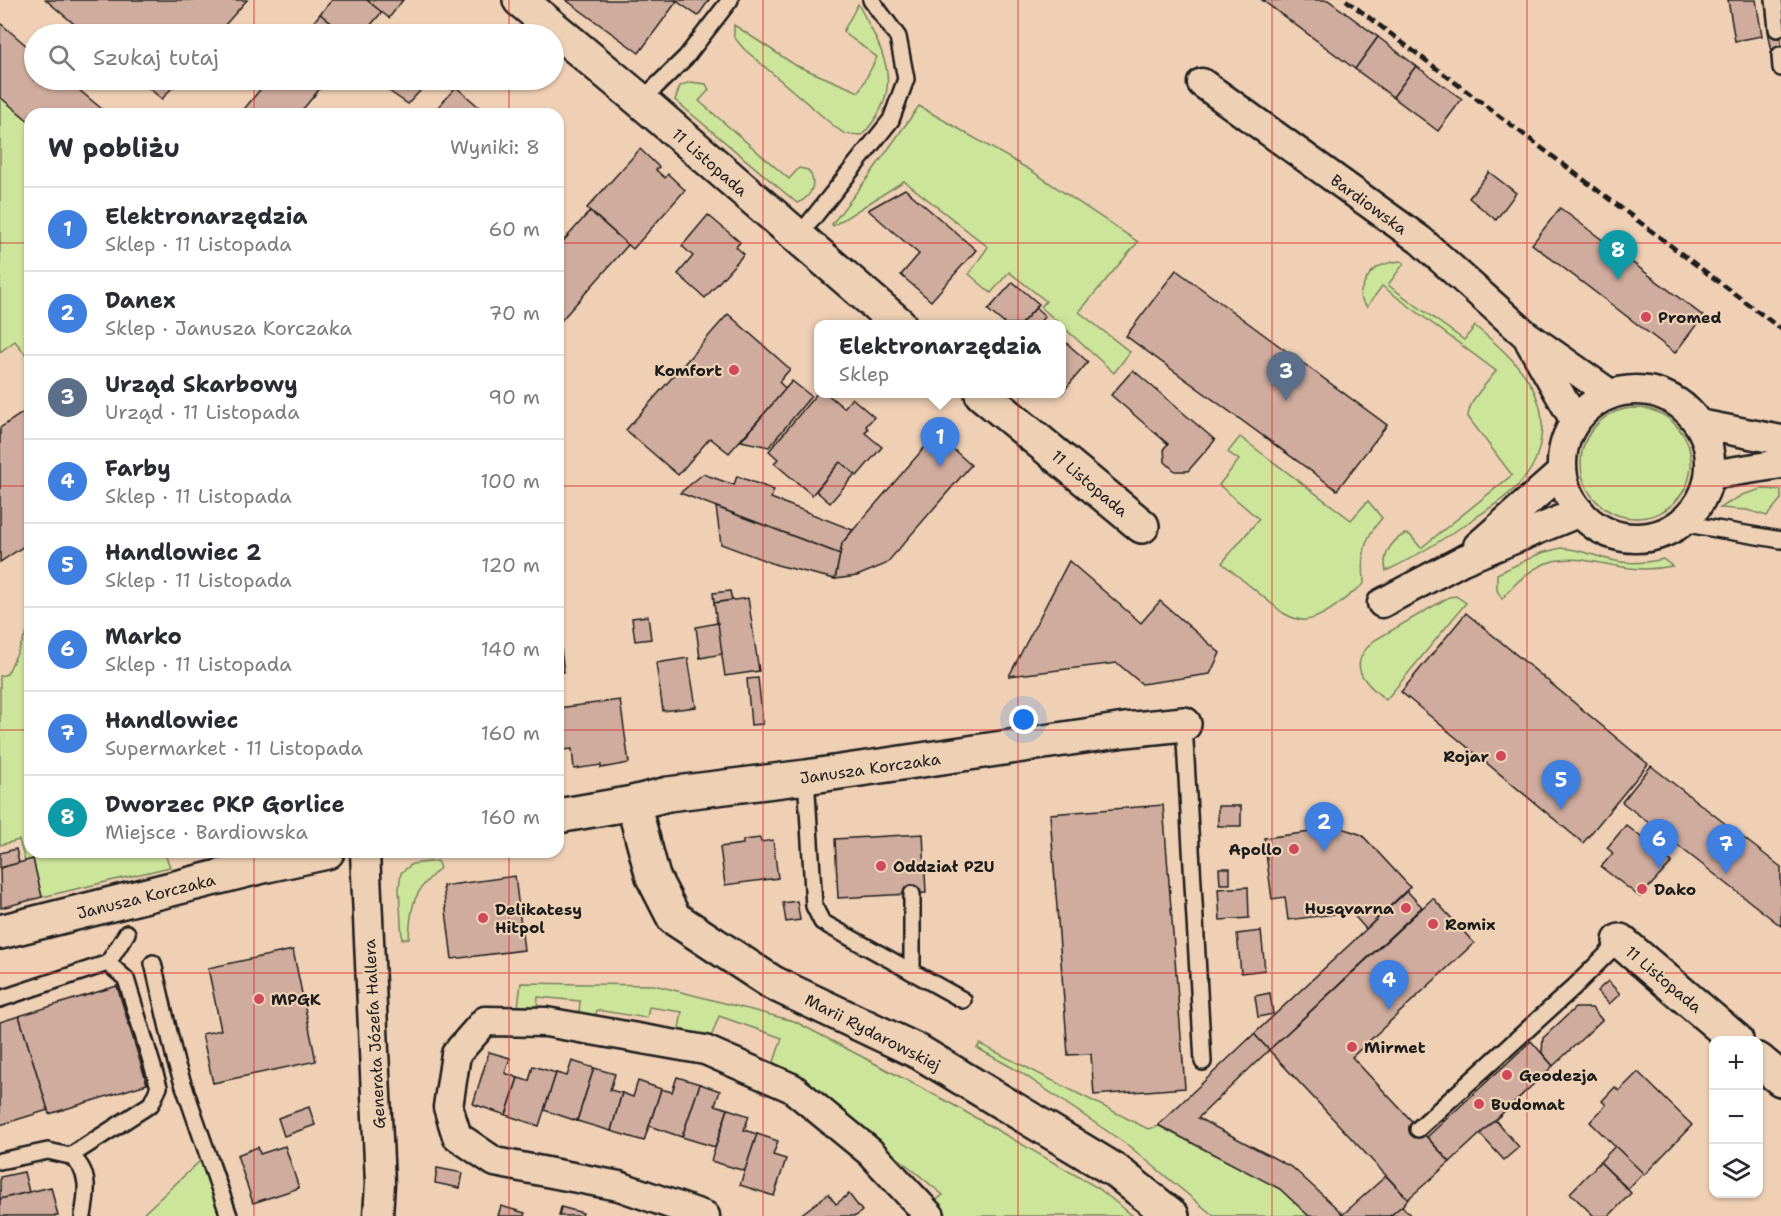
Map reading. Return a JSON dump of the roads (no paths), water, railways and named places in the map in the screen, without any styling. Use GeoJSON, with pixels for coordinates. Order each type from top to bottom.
{"type":"FeatureCollection","features":[{"type":"Feature","properties":{"kind":"street","name":"11 Listopada"},"geometry":{"type":"LineString","coordinates":[[520,0],[548,24]]}},
{"type":"Feature","properties":{"kind":"street","name":"11 Listopada"},"geometry":{"type":"LineString","coordinates":[[564,37],[798,237],[887,320]]}},
{"type":"Feature","properties":{"kind":"street","name":"Bardiowska"},"geometry":{"type":"LineString","coordinates":[[1202,83],[1420,240],[1526,335],[1610,394]]}},
{"type":"Feature","properties":{"kind":"street","name":"Bardiowska"},"geometry":{"type":"LineString","coordinates":[[1526,335],[1575,421]]}},
{"type":"Feature","properties":{"kind":"street"},"geometry":{"type":"LineString","coordinates":[[1635,389],[1660,393],[1683,405],[1699,424],[1709,448],[1710,475],[1700,502],[1681,523],[1661,534],[1639,538],[1617,536],[1597,527],[1580,512],[1568,493],[1562,472],[1564,445],[1575,421],[1591,405],[1610,394],[1635,389]]}},
{"type":"Feature","properties":{"kind":"street","name":"11 Listopada"},"geometry":{"type":"LineString","coordinates":[[988,398],[1142,526]]}},
{"type":"Feature","properties":{"kind":"street"},"geometry":{"type":"LineString","coordinates":[[1699,424],[1781,440]]}},
{"type":"Feature","properties":{"kind":"street"},"geometry":{"type":"LineString","coordinates":[[1710,475],[1781,465]]}},
{"type":"Feature","properties":{"kind":"street"},"geometry":{"type":"LineString","coordinates":[[1462,560],[1562,472]]}},
{"type":"Feature","properties":{"kind":"street"},"geometry":{"type":"LineString","coordinates":[[1382,603],[1462,560],[1580,512]]}},
{"type":"Feature","properties":{"kind":"street","name":"Janusza Korczaka"},"geometry":{"type":"LineString","coordinates":[[564,815],[633,803],[668,794],[806,777],[1125,730],[1184,724]]}},
{"type":"Feature","properties":{"kind":"street","name":"Marii Rydarowskiej"},"geometry":{"type":"LineString","coordinates":[[633,803],[653,877],[674,918],[773,982],[919,1052],[1116,1172],[1172,1216]]}},
{"type":"Feature","properties":{"kind":"street","name":"Janusza Korczaka"},"geometry":{"type":"LineString","coordinates":[[0,932],[302,858]]}},
{"type":"Feature","properties":{"kind":"street","name":"Generała Józefa Hallera"},"geometry":{"type":"LineString","coordinates":[[365,858],[380,1172],[378,1216]]}},
{"type":"Feature","properties":{"kind":"street","name":"11 Listopada"},"geometry":{"type":"LineString","coordinates":[[1620,941],[1730,1036]]}},
{"type":"Feature","properties":{"kind":"street"},"geometry":{"type":"LineString","coordinates":[[705,1216],[619,1186],[495,1162],[457,1136],[448,1107],[456,1054],[485,1021],[546,1022],[705,1050],[792,1088],[870,1152],[930,1216]]}},
{"type":"Feature","properties":{"kind":"street"},"geometry":{"type":"LineString","coordinates":[[1763,1064],[1781,1079]]}},
{"type":"Feature","properties":{"kind":"lane"},"geometry":{"type":"LineString","coordinates":[[641,102],[686,57],[730,0]]}},
{"type":"Feature","properties":{"kind":"lane"},"geometry":{"type":"LineString","coordinates":[[798,237],[891,120],[906,79],[898,37],[871,0]]}},
{"type":"Feature","properties":{"kind":"lane"},"geometry":{"type":"LineString","coordinates":[[1774,0],[1777,29]]}},
{"type":"Feature","properties":{"kind":"lane"},"geometry":{"type":"LineString","coordinates":[[1681,523],[1781,540]]}},
{"type":"Feature","properties":{"kind":"lane"},"geometry":{"type":"LineString","coordinates":[[1184,724],[1203,1062]]}},
{"type":"Feature","properties":{"kind":"lane"},"geometry":{"type":"LineString","coordinates":[[806,777],[814,906],[822,922],[963,999]]}},
{"type":"Feature","properties":{"kind":"lane"},"geometry":{"type":"LineString","coordinates":[[912,894],[912,972]]}},
{"type":"Feature","properties":{"kind":"lane"},"geometry":{"type":"LineString","coordinates":[[0,999],[108,963],[128,933]]}},
{"type":"Feature","properties":{"kind":"lane"},"geometry":{"type":"LineString","coordinates":[[1418,1129],[1574,987],[1620,941]]}},
{"type":"Feature","properties":{"kind":"lane"},"geometry":{"type":"LineString","coordinates":[[70,1156],[151,1104],[159,1088],[126,979],[108,963]]}},
{"type":"Feature","properties":{"kind":"lane"},"geometry":{"type":"LineString","coordinates":[[153,963],[176,1063],[230,1216]]}},
{"type":"Feature","properties":{"kind":"lane"},"geometry":{"type":"LineString","coordinates":[[0,1161],[48,1151],[70,1156],[80,1162],[86,1178],[83,1216]]}},
{"type":"Feature","properties":{"kind":"railway"},"geometry":{"type":"LineString","coordinates":[[1346,0],[1781,329]]}},
{"type":"Feature","properties":{"kind":"place","name":"Dworzec PKP Gorlice"},"geometry":{"type":"Point","coordinates":[1618,280]}},
{"type":"Feature","properties":{"kind":"place","name":"Promed"},"geometry":{"type":"Point","coordinates":[1646,317]}},
{"type":"Feature","properties":{"kind":"place","name":"Komfort"},"geometry":{"type":"Point","coordinates":[734,370]}},
{"type":"Feature","properties":{"kind":"place","name":"Urząd Skarbowy"},"geometry":{"type":"Point","coordinates":[1286,401]}},
{"type":"Feature","properties":{"kind":"place","name":"Elektronarzędzia"},"geometry":{"type":"Point","coordinates":[940,467]}},
{"type":"Feature","properties":{"kind":"place","name":"Rojar"},"geometry":{"type":"Point","coordinates":[1501,756]}},
{"type":"Feature","properties":{"kind":"place","name":"Handlowiec 2"},"geometry":{"type":"Point","coordinates":[1561,810]}},
{"type":"Feature","properties":{"kind":"place","name":"Apollo"},"geometry":{"type":"Point","coordinates":[1294,849]}},
{"type":"Feature","properties":{"kind":"place","name":"Danex"},"geometry":{"type":"Point","coordinates":[1324,852]}},
{"type":"Feature","properties":{"kind":"place","name":"Oddział PZU"},"geometry":{"type":"Point","coordinates":[881,866]}},
{"type":"Feature","properties":{"kind":"place","name":"Marko"},"geometry":{"type":"Point","coordinates":[1659,869]}},
{"type":"Feature","properties":{"kind":"place","name":"Handlowiec"},"geometry":{"type":"Point","coordinates":[1726,874]}},
{"type":"Feature","properties":{"kind":"place","name":"Dako"},"geometry":{"type":"Point","coordinates":[1642,889]}},
{"type":"Feature","properties":{"kind":"place","name":"Husqvarna"},"geometry":{"type":"Point","coordinates":[1406,908]}},
{"type":"Feature","properties":{"kind":"place","name":"Delikatesy Hitpol"},"geometry":{"type":"Point","coordinates":[483,918]}},
{"type":"Feature","properties":{"kind":"place","name":"Romix"},"geometry":{"type":"Point","coordinates":[1433,924]}},
{"type":"Feature","properties":{"kind":"place","name":"MPGK"},"geometry":{"type":"Point","coordinates":[259,999]}},
{"type":"Feature","properties":{"kind":"place","name":"Farby"},"geometry":{"type":"Point","coordinates":[1389,1010]}},
{"type":"Feature","properties":{"kind":"place","name":"Mirmet"},"geometry":{"type":"Point","coordinates":[1352,1047]}},
{"type":"Feature","properties":{"kind":"place","name":"Geodezja"},"geometry":{"type":"Point","coordinates":[1507,1075]}},
{"type":"Feature","properties":{"kind":"place","name":"Budomat"},"geometry":{"type":"Point","coordinates":[1479,1104]}}]}
